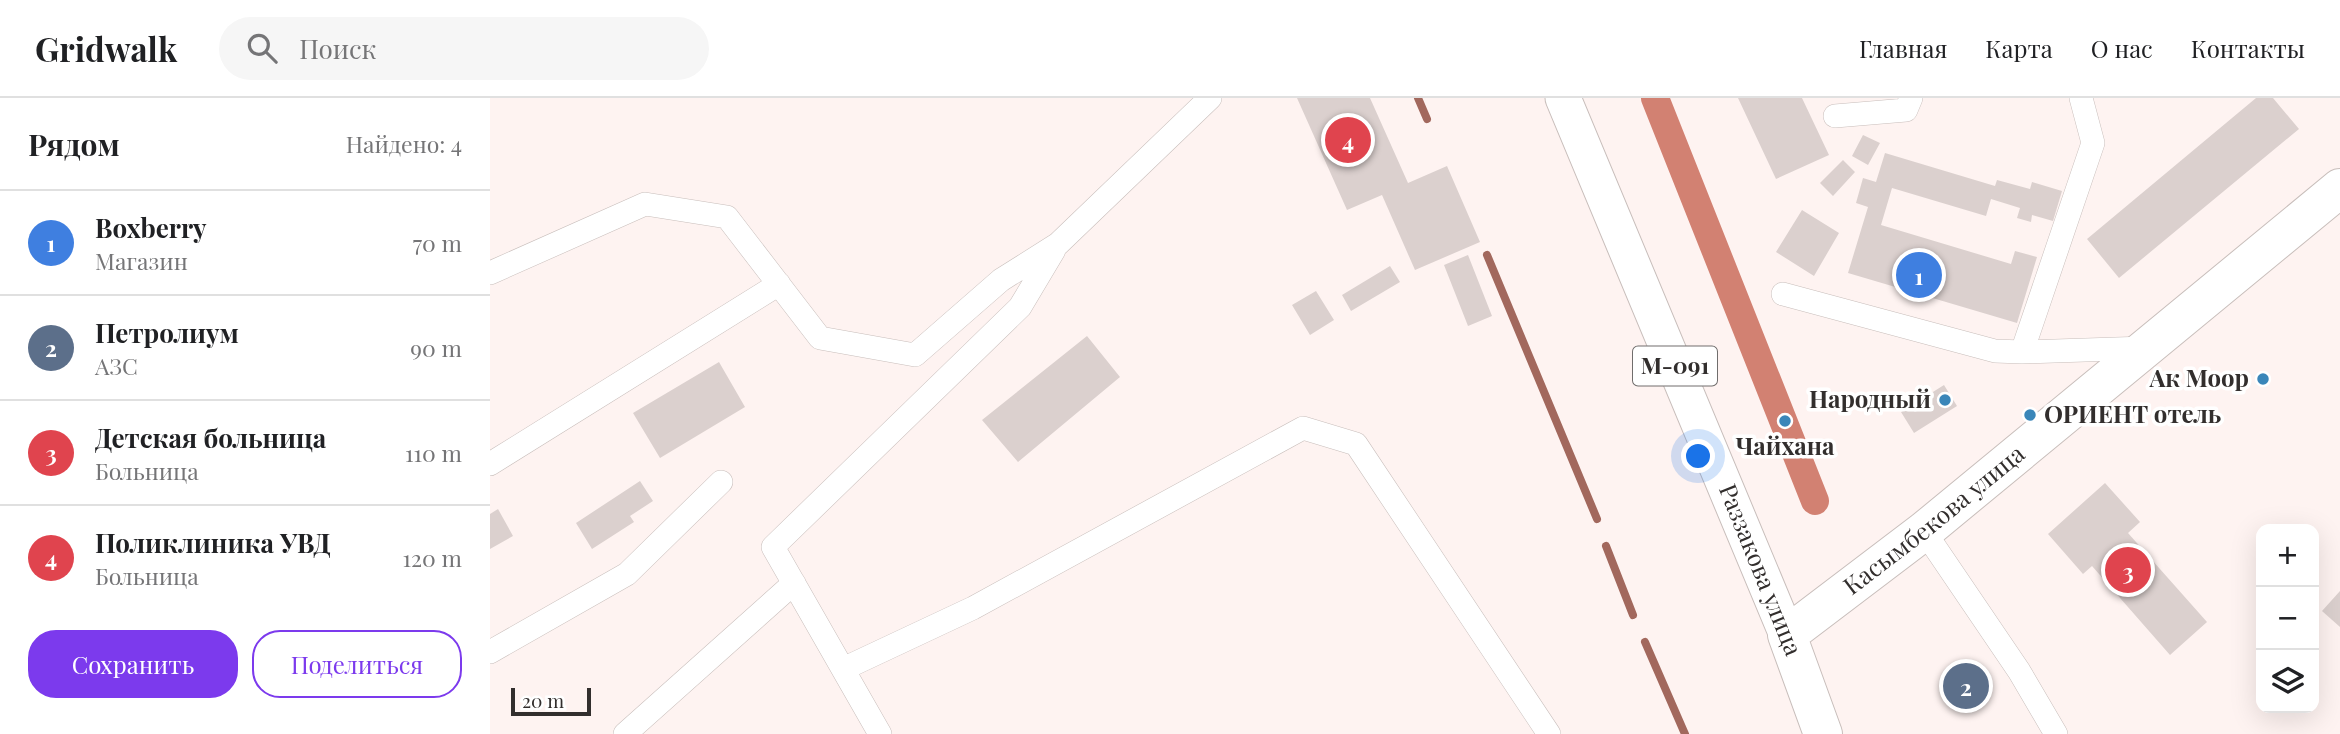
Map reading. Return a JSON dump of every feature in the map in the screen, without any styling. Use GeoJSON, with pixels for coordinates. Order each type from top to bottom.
{"type":"FeatureCollection","features":[{"type":"Feature","properties":{"kind":"highway","name":"Касымбекова улица"},"geometry":{"type":"LineString","coordinates":[[1787,635],[1924,531],[2340,188]]}},
{"type":"Feature","properties":{"kind":"highway","name":"Раззакова улица"},"geometry":{"type":"LineString","coordinates":[[1787,635],[1824,734]]}},
{"type":"Feature","properties":{"kind":"main road","name":"Раззакова улица"},"geometry":{"type":"LineString","coordinates":[[1563,98],[1787,635]]}},
{"type":"Feature","properties":{"kind":"street"},"geometry":{"type":"LineString","coordinates":[[490,273],[646,204],[727,217],[820,338],[915,355],[1001,280],[1058,244],[1210,98]]}},
{"type":"Feature","properties":{"kind":"street"},"geometry":{"type":"LineString","coordinates":[[1835,116],[1906,110],[1912,98]]}},
{"type":"Feature","properties":{"kind":"street"},"geometry":{"type":"LineString","coordinates":[[2022,352],[2093,143],[2081,98]]}},
{"type":"Feature","properties":{"kind":"street"},"geometry":{"type":"LineString","coordinates":[[880,734],[773,547],[1020,307],[1058,244]]}},
{"type":"Feature","properties":{"kind":"street"},"geometry":{"type":"LineString","coordinates":[[490,464],[779,284]]}},
{"type":"Feature","properties":{"kind":"street"},"geometry":{"type":"LineString","coordinates":[[1783,294],[1996,351],[2146,348]]}},
{"type":"Feature","properties":{"kind":"street"},"geometry":{"type":"LineString","coordinates":[[843,669],[973,608],[1303,428],[1356,444],[1549,734]]}},
{"type":"Feature","properties":{"kind":"street"},"geometry":{"type":"LineString","coordinates":[[490,652],[627,574],[721,482]]}},
{"type":"Feature","properties":{"kind":"street"},"geometry":{"type":"LineString","coordinates":[[1924,531],[2019,671],[2056,734]]}},
{"type":"Feature","properties":{"kind":"street"},"geometry":{"type":"LineString","coordinates":[[625,734],[794,583]]}},
{"type":"Feature","properties":{"kind":"building"},"geometry":{"type":"Polygon","coordinates":[[[1297,98],[1370,98],[1408,183],[1447,166],[1480,242],[1415,270],[1382,195],[1347,210],[1297,98]]]}},
{"type":"Feature","properties":{"kind":"building"},"geometry":{"type":"Polygon","coordinates":[[[1738,98],[1802,98],[1829,155],[1776,179],[1738,98]]]}},
{"type":"Feature","properties":{"kind":"building"},"geometry":{"type":"Polygon","coordinates":[[[2256,98],[2273,98],[2299,129],[2119,278],[2087,239],[2256,98]]]}},
{"type":"Feature","properties":{"kind":"building"},"geometry":{"type":"Polygon","coordinates":[[[1863,135],[1880,143],[1868,165],[1852,156],[1863,135]]]}},
{"type":"Feature","properties":{"kind":"building"},"geometry":{"type":"Polygon","coordinates":[[[1885,153],[1995,186],[1997,180],[2030,189],[2032,182],[2062,191],[2053,221],[2032,215],[2031,222],[2017,218],[2020,208],[1991,199],[1986,216],[1892,188],[1881,225],[2011,264],[2015,251],[2037,257],[2017,323],[1848,273],[1868,207],[1856,203],[1863,178],[1876,182],[1885,153]]]}},
{"type":"Feature","properties":{"kind":"building"},"geometry":{"type":"Polygon","coordinates":[[[1843,160],[1855,172],[1833,196],[1820,183],[1843,160]]]}},
{"type":"Feature","properties":{"kind":"building"},"geometry":{"type":"Polygon","coordinates":[[[1802,210],[1839,233],[1814,276],[1776,252],[1802,210]]]}},
{"type":"Feature","properties":{"kind":"building"},"geometry":{"type":"Polygon","coordinates":[[[1468,255],[1492,316],[1468,326],[1444,265],[1468,255]]]}},
{"type":"Feature","properties":{"kind":"building"},"geometry":{"type":"Polygon","coordinates":[[[1390,266],[1400,282],[1351,311],[1342,295],[1390,266]]]}},
{"type":"Feature","properties":{"kind":"building"},"geometry":{"type":"Polygon","coordinates":[[[1316,291],[1334,320],[1310,335],[1292,305],[1316,291]]]}},
{"type":"Feature","properties":{"kind":"building"},"geometry":{"type":"Polygon","coordinates":[[[1087,336],[1120,377],[1018,462],[982,420],[1087,336]]]}},
{"type":"Feature","properties":{"kind":"building"},"geometry":{"type":"Polygon","coordinates":[[[719,362],[745,407],[660,458],[633,413],[719,362]]]}},
{"type":"Feature","properties":{"kind":"building"},"geometry":{"type":"Polygon","coordinates":[[[1944,385],[1957,406],[1914,433],[1901,412],[1944,385]]]}},
{"type":"Feature","properties":{"kind":"building"},"geometry":{"type":"Polygon","coordinates":[[[640,481],[653,501],[630,516],[634,522],[592,549],[576,523],[640,481]]]}},
{"type":"Feature","properties":{"kind":"building"},"geometry":{"type":"Polygon","coordinates":[[[2105,483],[2140,522],[2128,533],[2207,622],[2170,655],[2092,566],[2083,574],[2048,534],[2105,483]]]}},
{"type":"Feature","properties":{"kind":"building"},"geometry":{"type":"Polygon","coordinates":[[[498,509],[513,536],[490,549],[490,514],[498,509]]]}},
{"type":"Feature","properties":{"kind":"building"},"geometry":{"type":"Polygon","coordinates":[[[2340,591],[2340,627],[2322,611],[2340,591]]]}},
{"type":"Feature","properties":{"kind":"waterway"},"geometry":{"type":"LineString","coordinates":[[1418,98],[1427,119]]}},
{"type":"Feature","properties":{"kind":"waterway"},"geometry":{"type":"LineString","coordinates":[[1655,98],[1815,501]]}},
{"type":"Feature","properties":{"kind":"waterway"},"geometry":{"type":"LineString","coordinates":[[1487,255],[1597,519]]}},
{"type":"Feature","properties":{"kind":"waterway"},"geometry":{"type":"LineString","coordinates":[[1606,546],[1633,615]]}},
{"type":"Feature","properties":{"kind":"waterway"},"geometry":{"type":"LineString","coordinates":[[1645,642],[1685,734]]}},
{"type":"Feature","properties":{"kind":"place","name":"Поликлиника УВД"},"geometry":{"type":"Point","coordinates":[1348,140]}},
{"type":"Feature","properties":{"kind":"place","name":"Boxberry"},"geometry":{"type":"Point","coordinates":[1919,275]}},
{"type":"Feature","properties":{"kind":"place","name":"Ак Моор"},"geometry":{"type":"Point","coordinates":[2263,379]}},
{"type":"Feature","properties":{"kind":"place","name":"Народный"},"geometry":{"type":"Point","coordinates":[1945,400]}},
{"type":"Feature","properties":{"kind":"place","name":"ОРИЕНТ отель"},"geometry":{"type":"Point","coordinates":[2030,415]}},
{"type":"Feature","properties":{"kind":"place","name":"Чайхана"},"geometry":{"type":"Point","coordinates":[1785,421]}},
{"type":"Feature","properties":{"kind":"place","name":"Детская больница"},"geometry":{"type":"Point","coordinates":[2128,570]}},
{"type":"Feature","properties":{"kind":"place","name":"Петролиум"},"geometry":{"type":"Point","coordinates":[1966,686]}}]}
